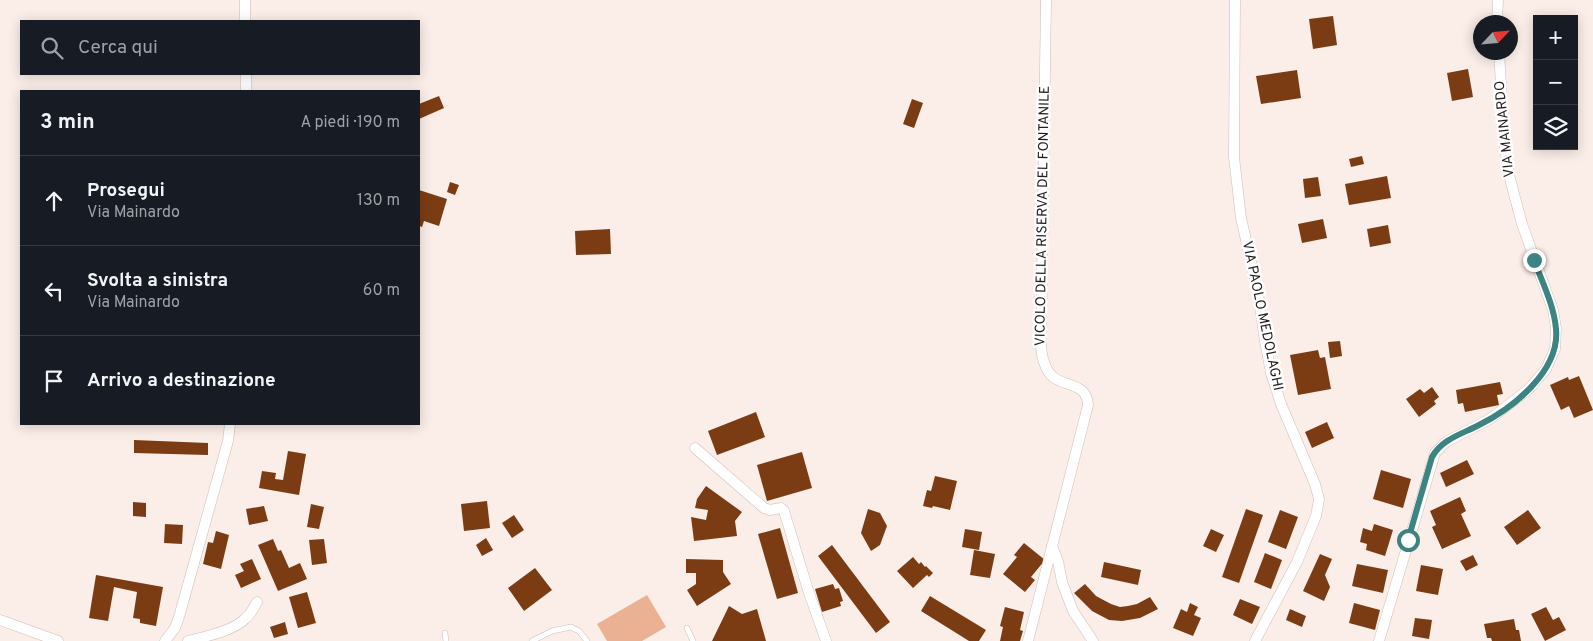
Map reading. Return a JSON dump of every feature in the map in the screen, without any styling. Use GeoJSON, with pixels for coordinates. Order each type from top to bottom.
{"type":"FeatureCollection","features":[{"type":"Feature","properties":{"kind":"street"},"geometry":{"type":"LineString","coordinates":[[245,0],[245,20]]}},
{"type":"Feature","properties":{"kind":"street","name":"VICOLO DELLA RISERVA DEL FONTANILE"},"geometry":{"type":"LineString","coordinates":[[1028,641],[1088,405],[1085,393],[1079,388],[1051,375],[1045,365],[1041,350],[1046,0]]}},
{"type":"Feature","properties":{"kind":"street","name":"VIA PAOLO MEDOLAGHI"},"geometry":{"type":"LineString","coordinates":[[1235,0],[1234,157],[1239,210],[1256,286],[1271,373],[1281,404],[1315,484],[1319,499],[1316,516],[1297,562],[1255,641]]}},
{"type":"Feature","properties":{"kind":"street"},"geometry":{"type":"LineString","coordinates":[[1497,15],[1498,0]]}},
{"type":"Feature","properties":{"kind":"street","name":"VIA MAINARDO"},"geometry":{"type":"LineString","coordinates":[[1379,641],[1434,453],[1446,442],[1490,419],[1529,389],[1546,369],[1555,349],[1556,328],[1552,310],[1522,224],[1509,175],[1505,148],[1499,60]]}},
{"type":"Feature","properties":{"kind":"street"},"geometry":{"type":"LineString","coordinates":[[246,75],[246,90]]}},
{"type":"Feature","properties":{"kind":"street"},"geometry":{"type":"LineString","coordinates":[[165,641],[175,628],[179,617],[228,442],[230,425]]}},
{"type":"Feature","properties":{"kind":"street"},"geometry":{"type":"LineString","coordinates":[[695,448],[764,508],[770,510],[781,508],[784,511],[826,641]]}},
{"type":"Feature","properties":{"kind":"street"},"geometry":{"type":"LineString","coordinates":[[1052,546],[1058,561],[1062,582],[1073,611],[1093,641]]}},
{"type":"Feature","properties":{"kind":"street"},"geometry":{"type":"LineString","coordinates":[[188,641],[238,624],[246,618],[257,602]]}},
{"type":"Feature","properties":{"kind":"street"},"geometry":{"type":"LineString","coordinates":[[0,620],[58,641]]}},
{"type":"Feature","properties":{"kind":"lane"},"geometry":{"type":"LineString","coordinates":[[532,641],[552,631],[571,627],[579,631],[587,641]]}},
{"type":"Feature","properties":{"kind":"lane"},"geometry":{"type":"LineString","coordinates":[[687,628],[694,641]]}},
{"type":"Feature","properties":{"kind":"lane"},"geometry":{"type":"LineString","coordinates":[[445,633],[446,641]]}},
{"type":"Feature","properties":{"kind":"shaded area"},"geometry":{"type":"Polygon","coordinates":[[[647,595],[666,627],[642,641],[607,641],[597,624],[647,595]]]}},
{"type":"Feature","properties":{"kind":"building"},"geometry":{"type":"Polygon","coordinates":[[[1333,16],[1337,45],[1313,49],[1309,19],[1333,16]]]}},
{"type":"Feature","properties":{"kind":"building"},"geometry":{"type":"Polygon","coordinates":[[[1468,69],[1473,97],[1452,101],[1447,73],[1468,69]]]}},
{"type":"Feature","properties":{"kind":"building"},"geometry":{"type":"Polygon","coordinates":[[[1297,70],[1301,98],[1261,104],[1256,76],[1297,70]]]}},
{"type":"Feature","properties":{"kind":"building"},"geometry":{"type":"Polygon","coordinates":[[[439,96],[444,108],[420,119],[420,104],[439,96]]]}},
{"type":"Feature","properties":{"kind":"building"},"geometry":{"type":"Polygon","coordinates":[[[912,99],[923,103],[914,128],[903,124],[912,99]]]}},
{"type":"Feature","properties":{"kind":"building"},"geometry":{"type":"Polygon","coordinates":[[[1362,156],[1364,164],[1351,167],[1349,159],[1362,156]]]}},
{"type":"Feature","properties":{"kind":"building"},"geometry":{"type":"Polygon","coordinates":[[[1387,176],[1391,198],[1349,205],[1345,184],[1387,176]]]}},
{"type":"Feature","properties":{"kind":"building"},"geometry":{"type":"Polygon","coordinates":[[[1318,177],[1321,196],[1305,198],[1303,179],[1318,177]]]}},
{"type":"Feature","properties":{"kind":"building"},"geometry":{"type":"Polygon","coordinates":[[[450,182],[459,185],[455,195],[447,192],[450,182]]]}},
{"type":"Feature","properties":{"kind":"building"},"geometry":{"type":"Polygon","coordinates":[[[420,190],[447,199],[439,226],[424,221],[422,227],[420,226],[420,190]]]}},
{"type":"Feature","properties":{"kind":"building"},"geometry":{"type":"Polygon","coordinates":[[[1323,219],[1327,238],[1302,243],[1298,224],[1323,219]]]}},
{"type":"Feature","properties":{"kind":"building"},"geometry":{"type":"Polygon","coordinates":[[[1388,225],[1391,243],[1370,247],[1367,229],[1388,225]]]}},
{"type":"Feature","properties":{"kind":"building"},"geometry":{"type":"Polygon","coordinates":[[[610,229],[611,254],[576,255],[575,231],[610,229]]]}},
{"type":"Feature","properties":{"kind":"building"},"geometry":{"type":"Polygon","coordinates":[[[1340,341],[1342,356],[1330,358],[1328,342],[1340,341]]]}},
{"type":"Feature","properties":{"kind":"building"},"geometry":{"type":"Polygon","coordinates":[[[1318,350],[1320,358],[1325,357],[1331,389],[1298,395],[1290,355],[1318,350]]]}},
{"type":"Feature","properties":{"kind":"building"},"geometry":{"type":"Polygon","coordinates":[[[1579,376],[1593,410],[1574,418],[1569,406],[1561,410],[1550,385],[1568,377],[1569,380],[1579,376]]]}},
{"type":"Feature","properties":{"kind":"building"},"geometry":{"type":"Polygon","coordinates":[[[1500,382],[1503,394],[1497,395],[1499,405],[1465,412],[1463,403],[1458,404],[1456,390],[1500,382]]]}},
{"type":"Feature","properties":{"kind":"building"},"geometry":{"type":"Polygon","coordinates":[[[1432,387],[1439,397],[1434,401],[1436,404],[1419,417],[1406,399],[1420,389],[1424,393],[1432,387]]]}},
{"type":"Feature","properties":{"kind":"building"},"geometry":{"type":"Polygon","coordinates":[[[756,412],[765,437],[717,455],[708,431],[756,412]]]}},
{"type":"Feature","properties":{"kind":"building"},"geometry":{"type":"Polygon","coordinates":[[[1327,422],[1334,438],[1312,448],[1305,432],[1327,422]]]}},
{"type":"Feature","properties":{"kind":"building"},"geometry":{"type":"Polygon","coordinates":[[[134,440],[208,443],[208,455],[134,453],[134,440]]]}},
{"type":"Feature","properties":{"kind":"building"},"geometry":{"type":"Polygon","coordinates":[[[288,451],[306,454],[299,495],[259,488],[262,471],[276,473],[275,479],[283,480],[288,451]]]}},
{"type":"Feature","properties":{"kind":"building"},"geometry":{"type":"Polygon","coordinates":[[[802,452],[812,488],[767,501],[757,465],[802,452]]]}},
{"type":"Feature","properties":{"kind":"building"},"geometry":{"type":"Polygon","coordinates":[[[1467,460],[1474,474],[1446,487],[1440,473],[1467,460]]]}},
{"type":"Feature","properties":{"kind":"building"},"geometry":{"type":"Polygon","coordinates":[[[1381,470],[1411,479],[1403,508],[1373,499],[1381,470]]]}},
{"type":"Feature","properties":{"kind":"building"},"geometry":{"type":"Polygon","coordinates":[[[935,476],[957,481],[950,510],[923,506],[927,490],[931,491],[935,476]]]}},
{"type":"Feature","properties":{"kind":"building"},"geometry":{"type":"Polygon","coordinates":[[[706,486],[742,512],[735,521],[737,536],[694,541],[691,517],[706,520],[708,510],[695,508],[697,499],[706,486]]]}},
{"type":"Feature","properties":{"kind":"building"},"geometry":{"type":"Polygon","coordinates":[[[1460,497],[1466,511],[1461,514],[1471,536],[1442,549],[1432,527],[1436,525],[1430,511],[1460,497]]]}},
{"type":"Feature","properties":{"kind":"building"},"geometry":{"type":"Polygon","coordinates":[[[487,501],[490,528],[464,531],[461,504],[487,501]]]}},
{"type":"Feature","properties":{"kind":"building"},"geometry":{"type":"Polygon","coordinates":[[[133,502],[146,503],[146,517],[133,516],[133,502]]]}},
{"type":"Feature","properties":{"kind":"building"},"geometry":{"type":"Polygon","coordinates":[[[311,504],[324,507],[319,529],[307,527],[311,504]]]}},
{"type":"Feature","properties":{"kind":"building"},"geometry":{"type":"Polygon","coordinates":[[[264,506],[268,521],[249,525],[246,509],[264,506]]]}},
{"type":"Feature","properties":{"kind":"building"},"geometry":{"type":"Polygon","coordinates":[[[868,509],[880,513],[887,526],[880,545],[871,551],[861,533],[868,509]]]}},
{"type":"Feature","properties":{"kind":"building"},"geometry":{"type":"Polygon","coordinates":[[[1246,509],[1263,515],[1239,583],[1222,577],[1246,509]]]}},
{"type":"Feature","properties":{"kind":"building"},"geometry":{"type":"Polygon","coordinates":[[[1280,510],[1298,517],[1286,549],[1268,542],[1280,510]]]}},
{"type":"Feature","properties":{"kind":"building"},"geometry":{"type":"Polygon","coordinates":[[[1528,510],[1541,528],[1517,545],[1504,527],[1528,510]]]}},
{"type":"Feature","properties":{"kind":"building"},"geometry":{"type":"Polygon","coordinates":[[[514,515],[524,530],[512,538],[502,523],[514,515]]]}},
{"type":"Feature","properties":{"kind":"building"},"geometry":{"type":"Polygon","coordinates":[[[165,524],[183,525],[182,544],[164,543],[165,524]]]}},
{"type":"Feature","properties":{"kind":"building"},"geometry":{"type":"Polygon","coordinates":[[[1374,524],[1393,530],[1385,556],[1366,550],[1367,544],[1360,542],[1363,528],[1372,531],[1374,524]]]}},
{"type":"Feature","properties":{"kind":"building"},"geometry":{"type":"Polygon","coordinates":[[[780,528],[798,593],[777,599],[758,534],[780,528]]]}},
{"type":"Feature","properties":{"kind":"building"},"geometry":{"type":"Polygon","coordinates":[[[965,529],[982,532],[979,550],[962,547],[965,529]]]}},
{"type":"Feature","properties":{"kind":"building"},"geometry":{"type":"Polygon","coordinates":[[[1211,529],[1224,535],[1216,552],[1203,546],[1211,529]]]}},
{"type":"Feature","properties":{"kind":"building"},"geometry":{"type":"Polygon","coordinates":[[[216,531],[229,535],[221,569],[203,564],[208,542],[213,543],[216,531]]]}},
{"type":"Feature","properties":{"kind":"building"},"geometry":{"type":"Polygon","coordinates":[[[486,538],[493,550],[482,556],[476,545],[486,538]]]}},
{"type":"Feature","properties":{"kind":"building"},"geometry":{"type":"Polygon","coordinates":[[[273,539],[278,551],[281,550],[289,568],[300,563],[307,579],[278,591],[258,545],[273,539]]]}},
{"type":"Feature","properties":{"kind":"building"},"geometry":{"type":"Polygon","coordinates":[[[324,539],[327,563],[312,565],[309,540],[324,539]]]}},
{"type":"Feature","properties":{"kind":"building"},"geometry":{"type":"Polygon","coordinates":[[[1024,543],[1045,560],[1031,577],[1035,580],[1025,592],[1003,574],[1017,557],[1014,555],[1024,543]]]}},
{"type":"Feature","properties":{"kind":"building"},"geometry":{"type":"Polygon","coordinates":[[[832,545],[890,622],[876,633],[818,556],[832,545]]]}},
{"type":"Feature","properties":{"kind":"building"},"geometry":{"type":"Polygon","coordinates":[[[974,550],[995,554],[990,578],[970,575],[974,550]]]}},
{"type":"Feature","properties":{"kind":"building"},"geometry":{"type":"Polygon","coordinates":[[[1265,553],[1282,560],[1271,589],[1254,582],[1265,553]]]}},
{"type":"Feature","properties":{"kind":"building"},"geometry":{"type":"Polygon","coordinates":[[[1320,554],[1332,559],[1325,575],[1330,587],[1324,601],[1303,591],[1320,554]]]}},
{"type":"Feature","properties":{"kind":"building"},"geometry":{"type":"Polygon","coordinates":[[[1473,555],[1478,565],[1466,571],[1460,561],[1473,555]]]}},
{"type":"Feature","properties":{"kind":"building"},"geometry":{"type":"Polygon","coordinates":[[[913,557],[919,564],[921,562],[933,573],[929,577],[927,575],[913,588],[897,571],[913,557]]]}},
{"type":"Feature","properties":{"kind":"building"},"geometry":{"type":"Polygon","coordinates":[[[252,559],[261,579],[241,588],[235,575],[244,571],[240,564],[252,559]]]}},
{"type":"Feature","properties":{"kind":"building"},"geometry":{"type":"Polygon","coordinates":[[[686,559],[723,560],[723,572],[731,584],[697,606],[687,590],[696,584],[696,573],[686,573],[686,559]]]}},
{"type":"Feature","properties":{"kind":"building"},"geometry":{"type":"Polygon","coordinates":[[[1104,562],[1141,570],[1138,585],[1101,577],[1104,562]]]}},
{"type":"Feature","properties":{"kind":"building"},"geometry":{"type":"Polygon","coordinates":[[[1357,564],[1388,570],[1383,593],[1352,586],[1357,564]]]}},
{"type":"Feature","properties":{"kind":"building"},"geometry":{"type":"Polygon","coordinates":[[[1421,565],[1443,569],[1438,595],[1416,591],[1421,565]]]}},
{"type":"Feature","properties":{"kind":"building"},"geometry":{"type":"Polygon","coordinates":[[[535,568],[552,590],[524,611],[508,588],[535,568]]]}},
{"type":"Feature","properties":{"kind":"building"},"geometry":{"type":"Polygon","coordinates":[[[96,575],[163,587],[156,626],[140,623],[140,619],[133,618],[137,592],[114,587],[108,621],[89,618],[96,575]]]}},
{"type":"Feature","properties":{"kind":"building"},"geometry":{"type":"Polygon","coordinates":[[[833,584],[835,589],[839,588],[843,601],[840,602],[841,606],[822,612],[815,589],[833,584]]]}},
{"type":"Feature","properties":{"kind":"building"},"geometry":{"type":"Polygon","coordinates":[[[1085,584],[1096,596],[1111,604],[1120,607],[1128,606],[1137,604],[1150,597],[1158,609],[1140,618],[1122,621],[1109,620],[1092,611],[1074,593],[1085,584]]]}},
{"type":"Feature","properties":{"kind":"building"},"geometry":{"type":"Polygon","coordinates":[[[307,592],[316,623],[298,628],[289,597],[307,592]]]}},
{"type":"Feature","properties":{"kind":"building"},"geometry":{"type":"Polygon","coordinates":[[[930,596],[986,630],[979,641],[969,641],[921,611],[930,596]]]}},
{"type":"Feature","properties":{"kind":"building"},"geometry":{"type":"Polygon","coordinates":[[[1240,599],[1260,607],[1252,624],[1233,615],[1240,599]]]}},
{"type":"Feature","properties":{"kind":"building"},"geometry":{"type":"Polygon","coordinates":[[[1190,603],[1198,607],[1194,615],[1201,618],[1193,636],[1173,628],[1181,609],[1187,612],[1190,603]]]}},
{"type":"Feature","properties":{"kind":"building"},"geometry":{"type":"Polygon","coordinates":[[[1354,603],[1380,610],[1375,630],[1349,623],[1354,603]]]}},
{"type":"Feature","properties":{"kind":"building"},"geometry":{"type":"Polygon","coordinates":[[[729,606],[742,614],[757,609],[766,641],[712,641],[729,606]]]}},
{"type":"Feature","properties":{"kind":"building"},"geometry":{"type":"Polygon","coordinates":[[[1005,607],[1024,612],[1020,630],[1023,631],[1020,641],[1000,641],[1003,627],[1000,626],[1005,607]]]}},
{"type":"Feature","properties":{"kind":"building"},"geometry":{"type":"Polygon","coordinates":[[[1546,607],[1553,620],[1559,617],[1566,630],[1545,641],[1531,614],[1546,607]]]}},
{"type":"Feature","properties":{"kind":"building"},"geometry":{"type":"Polygon","coordinates":[[[1290,609],[1306,616],[1302,627],[1286,620],[1290,609]]]}},
{"type":"Feature","properties":{"kind":"building"},"geometry":{"type":"Polygon","coordinates":[[[1415,618],[1432,620],[1429,639],[1412,636],[1415,618]]]}},
{"type":"Feature","properties":{"kind":"building"},"geometry":{"type":"Polygon","coordinates":[[[1514,619],[1521,641],[1492,641],[1491,638],[1487,638],[1484,624],[1514,619]]]}},
{"type":"Feature","properties":{"kind":"building"},"geometry":{"type":"Polygon","coordinates":[[[285,622],[288,634],[274,638],[270,627],[285,622]]]}},
{"type":"Feature","properties":{"kind":"route"},"geometry":{"type":"LineString","coordinates":[[1408,540],[1432,457],[1437,450],[1453,438],[1495,415],[1529,389],[1539,379],[1552,359],[1556,343],[1555,321],[1551,304],[1534,260]]}}]}
